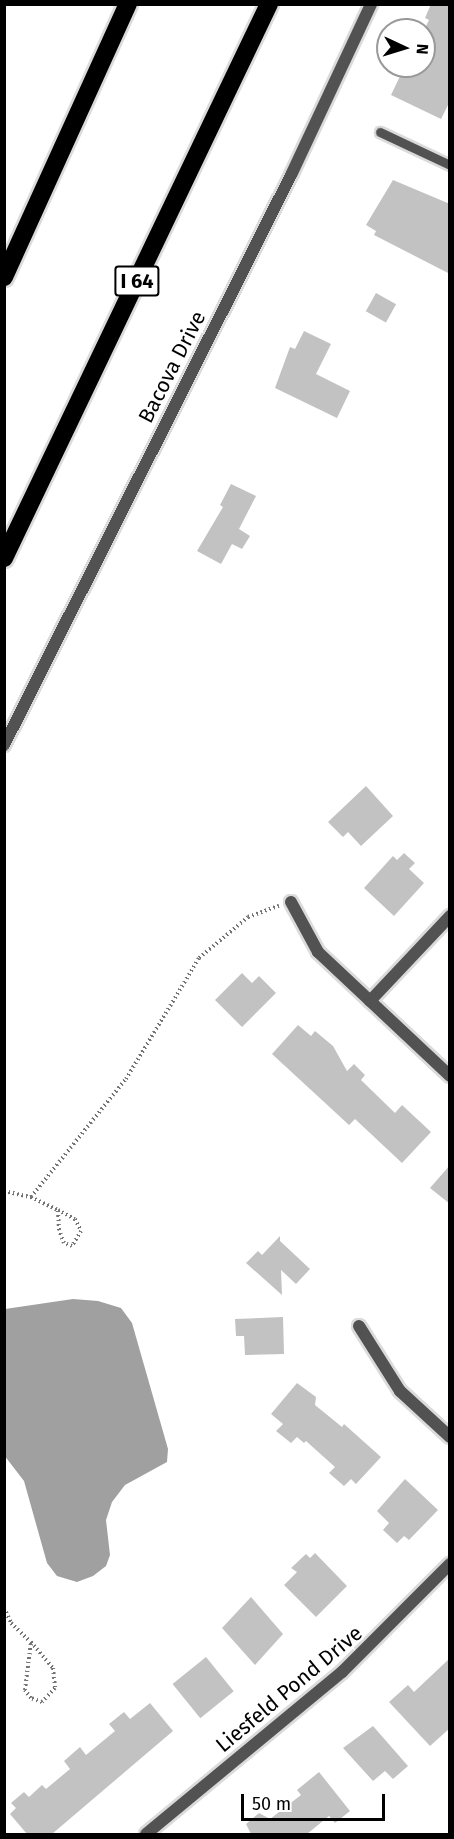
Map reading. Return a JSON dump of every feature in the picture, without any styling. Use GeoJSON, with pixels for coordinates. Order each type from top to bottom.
{"type":"FeatureCollection","features":[{"type":"Feature","properties":{"kind":"highway"},"geometry":{"type":"LineString","coordinates":[[4,277],[128,4]]}},
{"type":"Feature","properties":{"kind":"highway","name":"I 64"},"geometry":{"type":"LineString","coordinates":[[4,558],[269,4]]}},
{"type":"Feature","properties":{"kind":"street","name":"Bacova Drive"},"geometry":{"type":"LineString","coordinates":[[4,746],[292,173],[371,4]]}},
{"type":"Feature","properties":{"kind":"street"},"geometry":{"type":"LineString","coordinates":[[291,902],[318,952],[450,1077]]}},
{"type":"Feature","properties":{"kind":"street"},"geometry":{"type":"LineString","coordinates":[[370,1001],[450,916]]}},
{"type":"Feature","properties":{"kind":"street"},"geometry":{"type":"LineString","coordinates":[[359,1326],[399,1391],[450,1437]]}},
{"type":"Feature","properties":{"kind":"street","name":"Liesfeld Pond Drive"},"geometry":{"type":"LineString","coordinates":[[146,1834],[342,1672],[450,1564]]}},
{"type":"Feature","properties":{"kind":"lane"},"geometry":{"type":"LineString","coordinates":[[380,132],[450,165]]}},
{"type":"Feature","properties":{"kind":"path"},"geometry":{"type":"LineString","coordinates":[[31,1197],[126,1079],[199,958],[248,917],[291,902]]}},
{"type":"Feature","properties":{"kind":"path"},"geometry":{"type":"LineString","coordinates":[[4,1191],[31,1197],[58,1210],[75,1219],[81,1231],[72,1246],[64,1243],[59,1230],[58,1210]]}},
{"type":"Feature","properties":{"kind":"path"},"geometry":{"type":"LineString","coordinates":[[4,1608],[11,1623],[32,1642],[53,1668],[55,1688],[42,1702],[31,1698],[25,1690],[32,1642]]}},
{"type":"Feature","properties":{"kind":"shaded area"},"geometry":{"type":"Polygon","coordinates":[[[73,1299],[98,1301],[121,1308],[132,1323],[168,1449],[167,1462],[125,1485],[112,1502],[106,1520],[110,1555],[106,1566],[93,1576],[77,1582],[57,1576],[47,1563],[24,1481],[4,1455],[5,1309],[73,1299]]]}},
{"type":"Feature","properties":{"kind":"building"},"geometry":{"type":"Polygon","coordinates":[[[431,4],[450,4],[450,101],[441,119],[391,95],[399,78],[436,78],[436,18],[425,18],[431,4]]]}},
{"type":"Feature","properties":{"kind":"building"},"geometry":{"type":"Polygon","coordinates":[[[393,180],[450,204],[450,274],[374,235],[376,231],[366,225],[393,180]]]}},
{"type":"Feature","properties":{"kind":"building"},"geometry":{"type":"Polygon","coordinates":[[[376,293],[396,304],[386,323],[366,311],[376,293]]]}},
{"type":"Feature","properties":{"kind":"building"},"geometry":{"type":"Polygon","coordinates":[[[304,331],[331,344],[316,374],[350,391],[337,418],[275,388],[290,347],[295,349],[304,331]]]}},
{"type":"Feature","properties":{"kind":"building"},"geometry":{"type":"Polygon","coordinates":[[[231,484],[256,496],[239,529],[250,536],[242,549],[232,544],[221,564],[197,551],[223,507],[220,505],[231,484]]]}},
{"type":"Feature","properties":{"kind":"building"},"geometry":{"type":"Polygon","coordinates":[[[366,786],[393,816],[361,846],[348,832],[343,837],[328,822],[366,786]]]}},
{"type":"Feature","properties":{"kind":"building"},"geometry":{"type":"Polygon","coordinates":[[[404,853],[415,863],[409,869],[424,883],[394,916],[364,888],[393,856],[397,860],[404,853]]]}},
{"type":"Feature","properties":{"kind":"building"},"geometry":{"type":"Polygon","coordinates":[[[242,973],[252,983],[259,976],[276,993],[242,1027],[215,1000],[242,973]]]}},
{"type":"Feature","properties":{"kind":"building"},"geometry":{"type":"Polygon","coordinates":[[[298,1025],[311,1036],[315,1031],[333,1046],[347,1071],[354,1064],[365,1075],[361,1080],[395,1113],[402,1105],[431,1132],[402,1163],[355,1119],[349,1125],[272,1054],[298,1025]]]}},
{"type":"Feature","properties":{"kind":"building"},"geometry":{"type":"Polygon","coordinates":[[[450,1165],[450,1204],[430,1188],[450,1165]]]}},
{"type":"Feature","properties":{"kind":"building"},"geometry":{"type":"Polygon","coordinates":[[[280,1236],[280,1241],[310,1269],[296,1284],[281,1270],[282,1295],[246,1263],[258,1251],[262,1255],[280,1236]]]}},
{"type":"Feature","properties":{"kind":"building"},"geometry":{"type":"Polygon","coordinates":[[[283,1317],[284,1354],[245,1355],[244,1336],[236,1336],[235,1319],[283,1317]]]}},
{"type":"Feature","properties":{"kind":"building"},"geometry":{"type":"Polygon","coordinates":[[[297,1383],[316,1397],[315,1405],[342,1427],[344,1424],[381,1457],[356,1484],[351,1479],[344,1486],[329,1473],[335,1467],[306,1441],[304,1443],[297,1437],[291,1443],[276,1431],[283,1424],[271,1414],[297,1383]]]}},
{"type":"Feature","properties":{"kind":"building"},"geometry":{"type":"Polygon","coordinates":[[[405,1479],[438,1510],[409,1540],[404,1536],[397,1543],[383,1530],[389,1523],[377,1511],[405,1479]]]}},
{"type":"Feature","properties":{"kind":"building"},"geometry":{"type":"Polygon","coordinates":[[[315,1553],[347,1586],[316,1617],[284,1585],[297,1572],[291,1568],[306,1554],[310,1558],[315,1553]]]}},
{"type":"Feature","properties":{"kind":"building"},"geometry":{"type":"Polygon","coordinates":[[[251,1597],[283,1634],[255,1665],[222,1628],[251,1597]]]}},
{"type":"Feature","properties":{"kind":"building"},"geometry":{"type":"Polygon","coordinates":[[[206,1657],[234,1691],[200,1718],[173,1684],[206,1657]]]}},
{"type":"Feature","properties":{"kind":"building"},"geometry":{"type":"Polygon","coordinates":[[[450,1658],[450,1728],[430,1746],[389,1702],[408,1685],[414,1692],[450,1658]]]}},
{"type":"Feature","properties":{"kind":"building"},"geometry":{"type":"Polygon","coordinates":[[[150,1703],[173,1731],[52,1834],[27,1834],[10,1814],[16,1808],[11,1803],[24,1792],[29,1797],[42,1785],[46,1789],[70,1769],[64,1761],[80,1747],[86,1755],[115,1731],[109,1724],[124,1712],[130,1719],[150,1703]]]}},
{"type":"Feature","properties":{"kind":"building"},"geometry":{"type":"Polygon","coordinates":[[[373,1726],[408,1766],[393,1779],[385,1771],[373,1781],[343,1748],[373,1726]]]}},
{"type":"Feature","properties":{"kind":"building"},"geometry":{"type":"Polygon","coordinates":[[[319,1772],[350,1811],[335,1823],[329,1816],[307,1834],[251,1834],[246,1824],[259,1813],[270,1819],[301,1795],[297,1790],[319,1772]]]}}]}
